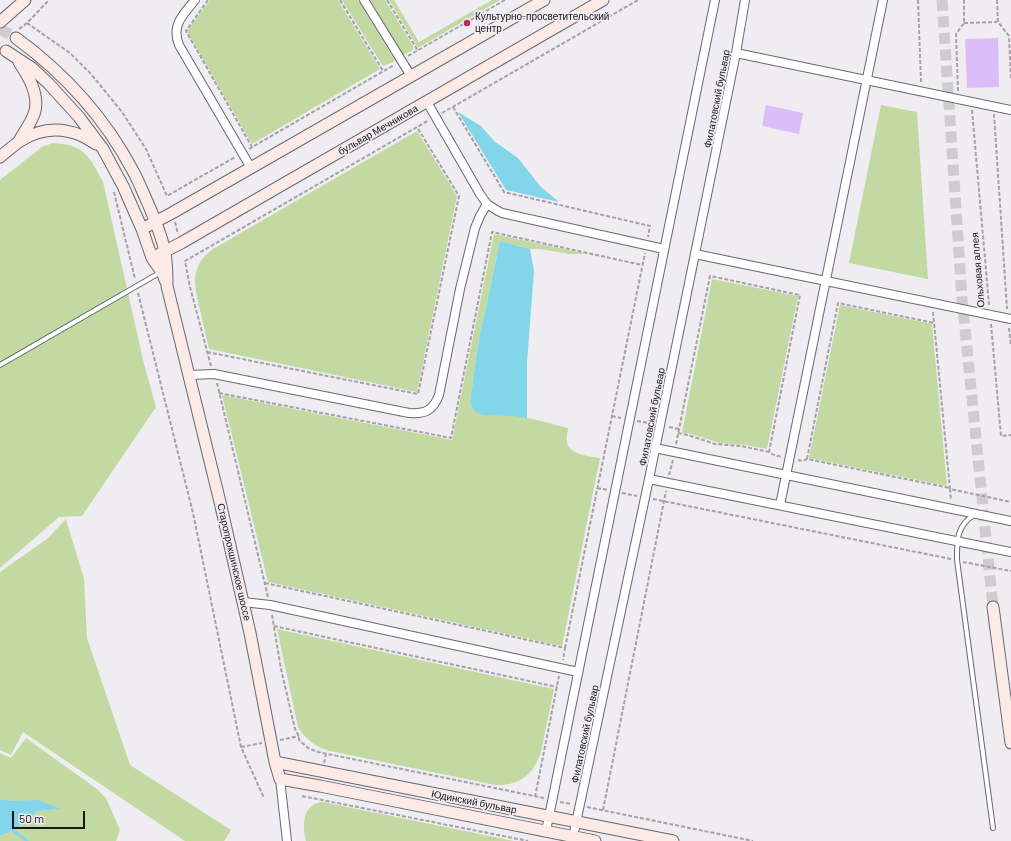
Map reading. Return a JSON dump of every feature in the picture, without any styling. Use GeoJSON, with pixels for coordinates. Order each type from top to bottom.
{"type":"FeatureCollection","features":[{"type":"Feature","properties":{"kind":"street"},"geometry":{"type":"LineString","coordinates":[[0,22],[25,0]]}},
{"type":"Feature","properties":{"kind":"street"},"geometry":{"type":"LineString","coordinates":[[195,0],[176,28],[176,40],[251,168]]}},
{"type":"Feature","properties":{"kind":"street"},"geometry":{"type":"LineString","coordinates":[[364,0],[411,76]]}},
{"type":"Feature","properties":{"kind":"street"},"geometry":{"type":"LineString","coordinates":[[142,230],[544,0]]}},
{"type":"Feature","properties":{"kind":"street","name":"бульвар Мечникова"},"geometry":{"type":"LineString","coordinates":[[152,258],[165,252],[604,0]]}},
{"type":"Feature","properties":{"kind":"street","name":"Филатовский бульвар"},"geometry":{"type":"LineString","coordinates":[[546,831],[715,0]]}},
{"type":"Feature","properties":{"kind":"street","name":"Филатовский бульвар"},"geometry":{"type":"LineString","coordinates":[[573,837],[649,479],[736,53],[745,0]]}},
{"type":"Feature","properties":{"kind":"street"},"geometry":{"type":"LineString","coordinates":[[780,505],[884,0]]}},
{"type":"Feature","properties":{"kind":"street","name":"Старопрокшинское шоссе"},"geometry":{"type":"LineString","coordinates":[[16,35],[63,78],[91,107],[121,150],[156,222],[165,252],[168,286],[250,633],[275,762],[280,779],[287,841]]}},
{"type":"Feature","properties":{"kind":"street","name":"Старопрокшинское шоссе"},"geometry":{"type":"LineString","coordinates":[[6,51],[32,68],[59,94],[79,117],[103,149],[123,186],[152,258],[162,272],[168,286]]}},
{"type":"Feature","properties":{"kind":"street"},"geometry":{"type":"LineString","coordinates":[[736,53],[1011,110]]}},
{"type":"Feature","properties":{"kind":"street"},"geometry":{"type":"LineString","coordinates":[[17,58],[26,73],[36,98],[35,111],[30,123],[19,141]]}},
{"type":"Feature","properties":{"kind":"street"},"geometry":{"type":"LineString","coordinates":[[427,102],[480,194],[487,204],[498,211],[664,249]]}},
{"type":"Feature","properties":{"kind":"street"},"geometry":{"type":"LineString","coordinates":[[0,157],[19,141],[34,134],[48,130],[63,130],[81,135],[103,149]]}},
{"type":"Feature","properties":{"kind":"street"},"geometry":{"type":"LineString","coordinates":[[189,375],[214,374],[409,412],[417,413],[428,410],[434,406],[439,395],[460,290],[475,228],[487,204]]}},
{"type":"Feature","properties":{"kind":"street"},"geometry":{"type":"LineString","coordinates":[[695,254],[1009,318]]}},
{"type":"Feature","properties":{"kind":"street"},"geometry":{"type":"LineString","coordinates":[[655,448],[1011,521]]}},
{"type":"Feature","properties":{"kind":"street"},"geometry":{"type":"LineString","coordinates":[[649,479],[1011,552]]}},
{"type":"Feature","properties":{"kind":"street"},"geometry":{"type":"LineString","coordinates":[[243,602],[270,605],[578,672]]}},
{"type":"Feature","properties":{"kind":"street"},"geometry":{"type":"LineString","coordinates":[[992,607],[1011,743]]}},
{"type":"Feature","properties":{"kind":"street","name":"Юдинский бульвар"},"geometry":{"type":"LineString","coordinates":[[275,762],[673,841]]}},
{"type":"Feature","properties":{"kind":"street","name":"Юдинский бульвар"},"geometry":{"type":"LineString","coordinates":[[280,779],[595,841]]}},
{"type":"Feature","properties":{"kind":"lane"},"geometry":{"type":"LineString","coordinates":[[0,365],[162,272]]}},
{"type":"Feature","properties":{"kind":"lane"},"geometry":{"type":"LineString","coordinates":[[976,514],[961,528],[957,541],[957,560],[993,828]]}},
{"type":"Feature","properties":{"kind":"path"},"geometry":{"type":"LineString","coordinates":[[16,35],[48,0]]}},
{"type":"Feature","properties":{"kind":"path"},"geometry":{"type":"LineString","coordinates":[[208,0],[186,31],[252,147]]}},
{"type":"Feature","properties":{"kind":"path"},"geometry":{"type":"LineString","coordinates":[[340,0],[383,71]]}},
{"type":"Feature","properties":{"kind":"path"},"geometry":{"type":"LineString","coordinates":[[387,0],[418,51]]}},
{"type":"Feature","properties":{"kind":"path"},"geometry":{"type":"LineString","coordinates":[[27,23],[70,53],[91,74],[122,112],[146,149],[167,196],[505,0]]}},
{"type":"Feature","properties":{"kind":"path"},"geometry":{"type":"LineString","coordinates":[[638,0],[185,261],[190,287],[219,393],[265,583],[281,669],[294,729],[299,736],[299,740],[308,748],[318,752],[753,841]]}},
{"type":"Feature","properties":{"kind":"path"},"geometry":{"type":"LineString","coordinates":[[918,0],[920,82]]}},
{"type":"Feature","properties":{"kind":"path"},"geometry":{"type":"LineString","coordinates":[[958,91],[956,34],[964,23],[964,0]]}},
{"type":"Feature","properties":{"kind":"path"},"geometry":{"type":"LineString","coordinates":[[997,0],[998,22],[1009,36],[1011,80]]}},
{"type":"Feature","properties":{"kind":"path"},"geometry":{"type":"LineString","coordinates":[[964,23],[998,22]]}},
{"type":"Feature","properties":{"kind":"path","name":"Ольховая аллея"},"geometry":{"type":"LineString","coordinates":[[972,102],[1001,436],[1011,435]]}},
{"type":"Feature","properties":{"kind":"path"},"geometry":{"type":"LineString","coordinates":[[994,106],[1011,346]]}},
{"type":"Feature","properties":{"kind":"path"},"geometry":{"type":"LineString","coordinates":[[453,107],[504,192],[650,226],[535,797]]}},
{"type":"Feature","properties":{"kind":"path"},"geometry":{"type":"LineString","coordinates":[[207,352],[418,394],[459,196],[417,127]]}},
{"type":"Feature","properties":{"kind":"path"},"geometry":{"type":"LineString","coordinates":[[113,189],[193,512],[241,747],[264,798]]}},
{"type":"Feature","properties":{"kind":"path"},"geometry":{"type":"LineString","coordinates":[[175,221],[179,234]]}},
{"type":"Feature","properties":{"kind":"path"},"geometry":{"type":"LineString","coordinates":[[603,810],[710,276],[800,295],[769,452]]}},
{"type":"Feature","properties":{"kind":"path"},"geometry":{"type":"LineString","coordinates":[[807,459],[838,303],[934,323]]}},
{"type":"Feature","properties":{"kind":"path"},"geometry":{"type":"LineString","coordinates":[[932,303],[952,509]]}},
{"type":"Feature","properties":{"kind":"path"},"geometry":{"type":"LineString","coordinates":[[612,416],[679,429]]}},
{"type":"Feature","properties":{"kind":"path"},"geometry":{"type":"LineString","coordinates":[[678,433],[715,444],[741,446],[769,452],[774,455],[803,461],[807,459],[1011,502]]}},
{"type":"Feature","properties":{"kind":"path"},"geometry":{"type":"LineString","coordinates":[[597,488],[1011,571]]}},
{"type":"Feature","properties":{"kind":"path"},"geometry":{"type":"LineString","coordinates":[[265,583],[565,648]]}},
{"type":"Feature","properties":{"kind":"path"},"geometry":{"type":"LineString","coordinates":[[274,626],[557,687]]}},
{"type":"Feature","properties":{"kind":"path"},"geometry":{"type":"LineString","coordinates":[[302,796],[528,841]]}},
{"type":"Feature","properties":{"kind":"green space"},"geometry":{"type":"Polygon","coordinates":[[[210,0],[338,0],[380,69],[252,144],[187,31],[210,0]]]}},
{"type":"Feature","properties":{"kind":"green space"},"geometry":{"type":"Polygon","coordinates":[[[342,0],[358,0],[395,61],[384,66],[382,65],[342,0]]]}},
{"type":"Feature","properties":{"kind":"green space"},"geometry":{"type":"Polygon","coordinates":[[[370,0],[385,0],[413,46],[413,50],[403,55],[370,0]]]}},
{"type":"Feature","properties":{"kind":"green space"},"geometry":{"type":"Polygon","coordinates":[[[389,0],[394,0],[419,42],[492,0],[500,0],[418,48],[389,0]]]}},
{"type":"Feature","properties":{"kind":"green space"},"geometry":{"type":"Polygon","coordinates":[[[881,105],[917,112],[928,279],[849,263],[881,105]]]}},
{"type":"Feature","properties":{"kind":"green space"},"geometry":{"type":"Polygon","coordinates":[[[417,131],[457,196],[417,392],[209,349],[195,284],[197,269],[205,256],[213,249],[417,131]]]}},
{"type":"Feature","properties":{"kind":"green space"},"geometry":{"type":"Polygon","coordinates":[[[53,143],[64,144],[79,149],[94,165],[103,182],[144,364],[156,407],[82,516],[59,517],[0,568],[0,180],[42,147],[53,143]]]}},
{"type":"Feature","properties":{"kind":"green space"},"geometry":{"type":"Polygon","coordinates":[[[494,234],[587,254],[568,254],[541,249],[530,249],[500,241],[478,344],[470,402],[472,408],[529,418],[568,428],[568,446],[571,449],[580,454],[600,458],[562,646],[268,582],[222,395],[452,440],[494,234]]]}},
{"type":"Feature","properties":{"kind":"green space"},"geometry":{"type":"Polygon","coordinates":[[[712,279],[798,296],[767,449],[746,445],[720,443],[691,434],[682,433],[712,279]]]}},
{"type":"Feature","properties":{"kind":"green space"},"geometry":{"type":"Polygon","coordinates":[[[840,305],[932,324],[947,486],[809,458],[840,305]]]}},
{"type":"Feature","properties":{"kind":"green space"},"geometry":{"type":"Polygon","coordinates":[[[66,519],[84,579],[87,638],[130,765],[231,830],[224,841],[185,841],[23,732],[11,755],[0,750],[0,572],[47,539],[66,519]]]}},
{"type":"Feature","properties":{"kind":"green space"},"geometry":{"type":"Polygon","coordinates":[[[277,629],[554,689],[538,760],[524,778],[511,784],[495,785],[330,751],[320,747],[308,739],[298,727],[277,629]]]}},
{"type":"Feature","properties":{"kind":"green space"},"geometry":{"type":"Polygon","coordinates":[[[26,738],[97,789],[106,798],[120,830],[116,841],[0,841],[0,836],[14,830],[38,811],[59,809],[0,799],[0,753],[11,758],[26,738]]]}},
{"type":"Feature","properties":{"kind":"green space"},"geometry":{"type":"Polygon","coordinates":[[[323,802],[514,841],[306,841],[304,822],[307,811],[316,804],[323,802]]]}},
{"type":"Feature","properties":{"kind":"water"},"geometry":{"type":"Polygon","coordinates":[[[458,112],[481,126],[494,141],[518,158],[540,186],[559,202],[506,190],[458,112]]]}},
{"type":"Feature","properties":{"kind":"water"},"geometry":{"type":"Polygon","coordinates":[[[500,241],[530,249],[534,271],[527,362],[527,418],[483,415],[476,412],[472,408],[470,402],[478,344],[500,241]]]}},
{"type":"Feature","properties":{"kind":"water"},"geometry":{"type":"Polygon","coordinates":[[[0,799],[14,801],[39,800],[60,809],[38,811],[14,830],[0,836],[0,799]]]}},
{"type":"Feature","properties":{"kind":"building"},"geometry":{"type":"Polygon","coordinates":[[[998,38],[999,87],[967,88],[965,39],[998,38]]]}},
{"type":"Feature","properties":{"kind":"building"},"geometry":{"type":"Polygon","coordinates":[[[766,105],[803,113],[799,134],[762,126],[766,105]]]}},
{"type":"Feature","properties":{"kind":"waterway"},"geometry":{"type":"LineString","coordinates":[[11,829],[27,841]]}},
{"type":"Feature","properties":{"kind":"tunnel"},"geometry":{"type":"LineString","coordinates":[[942,0],[962,299],[993,607]]}},
{"type":"Feature","properties":{"kind":"tunnel"},"geometry":{"type":"LineString","coordinates":[[0,29],[16,38]]}},
{"type":"Feature","properties":{"kind":"place","name":"Культурно-просветительский центр"},"geometry":{"type":"Point","coordinates":[467,23]}}]}
